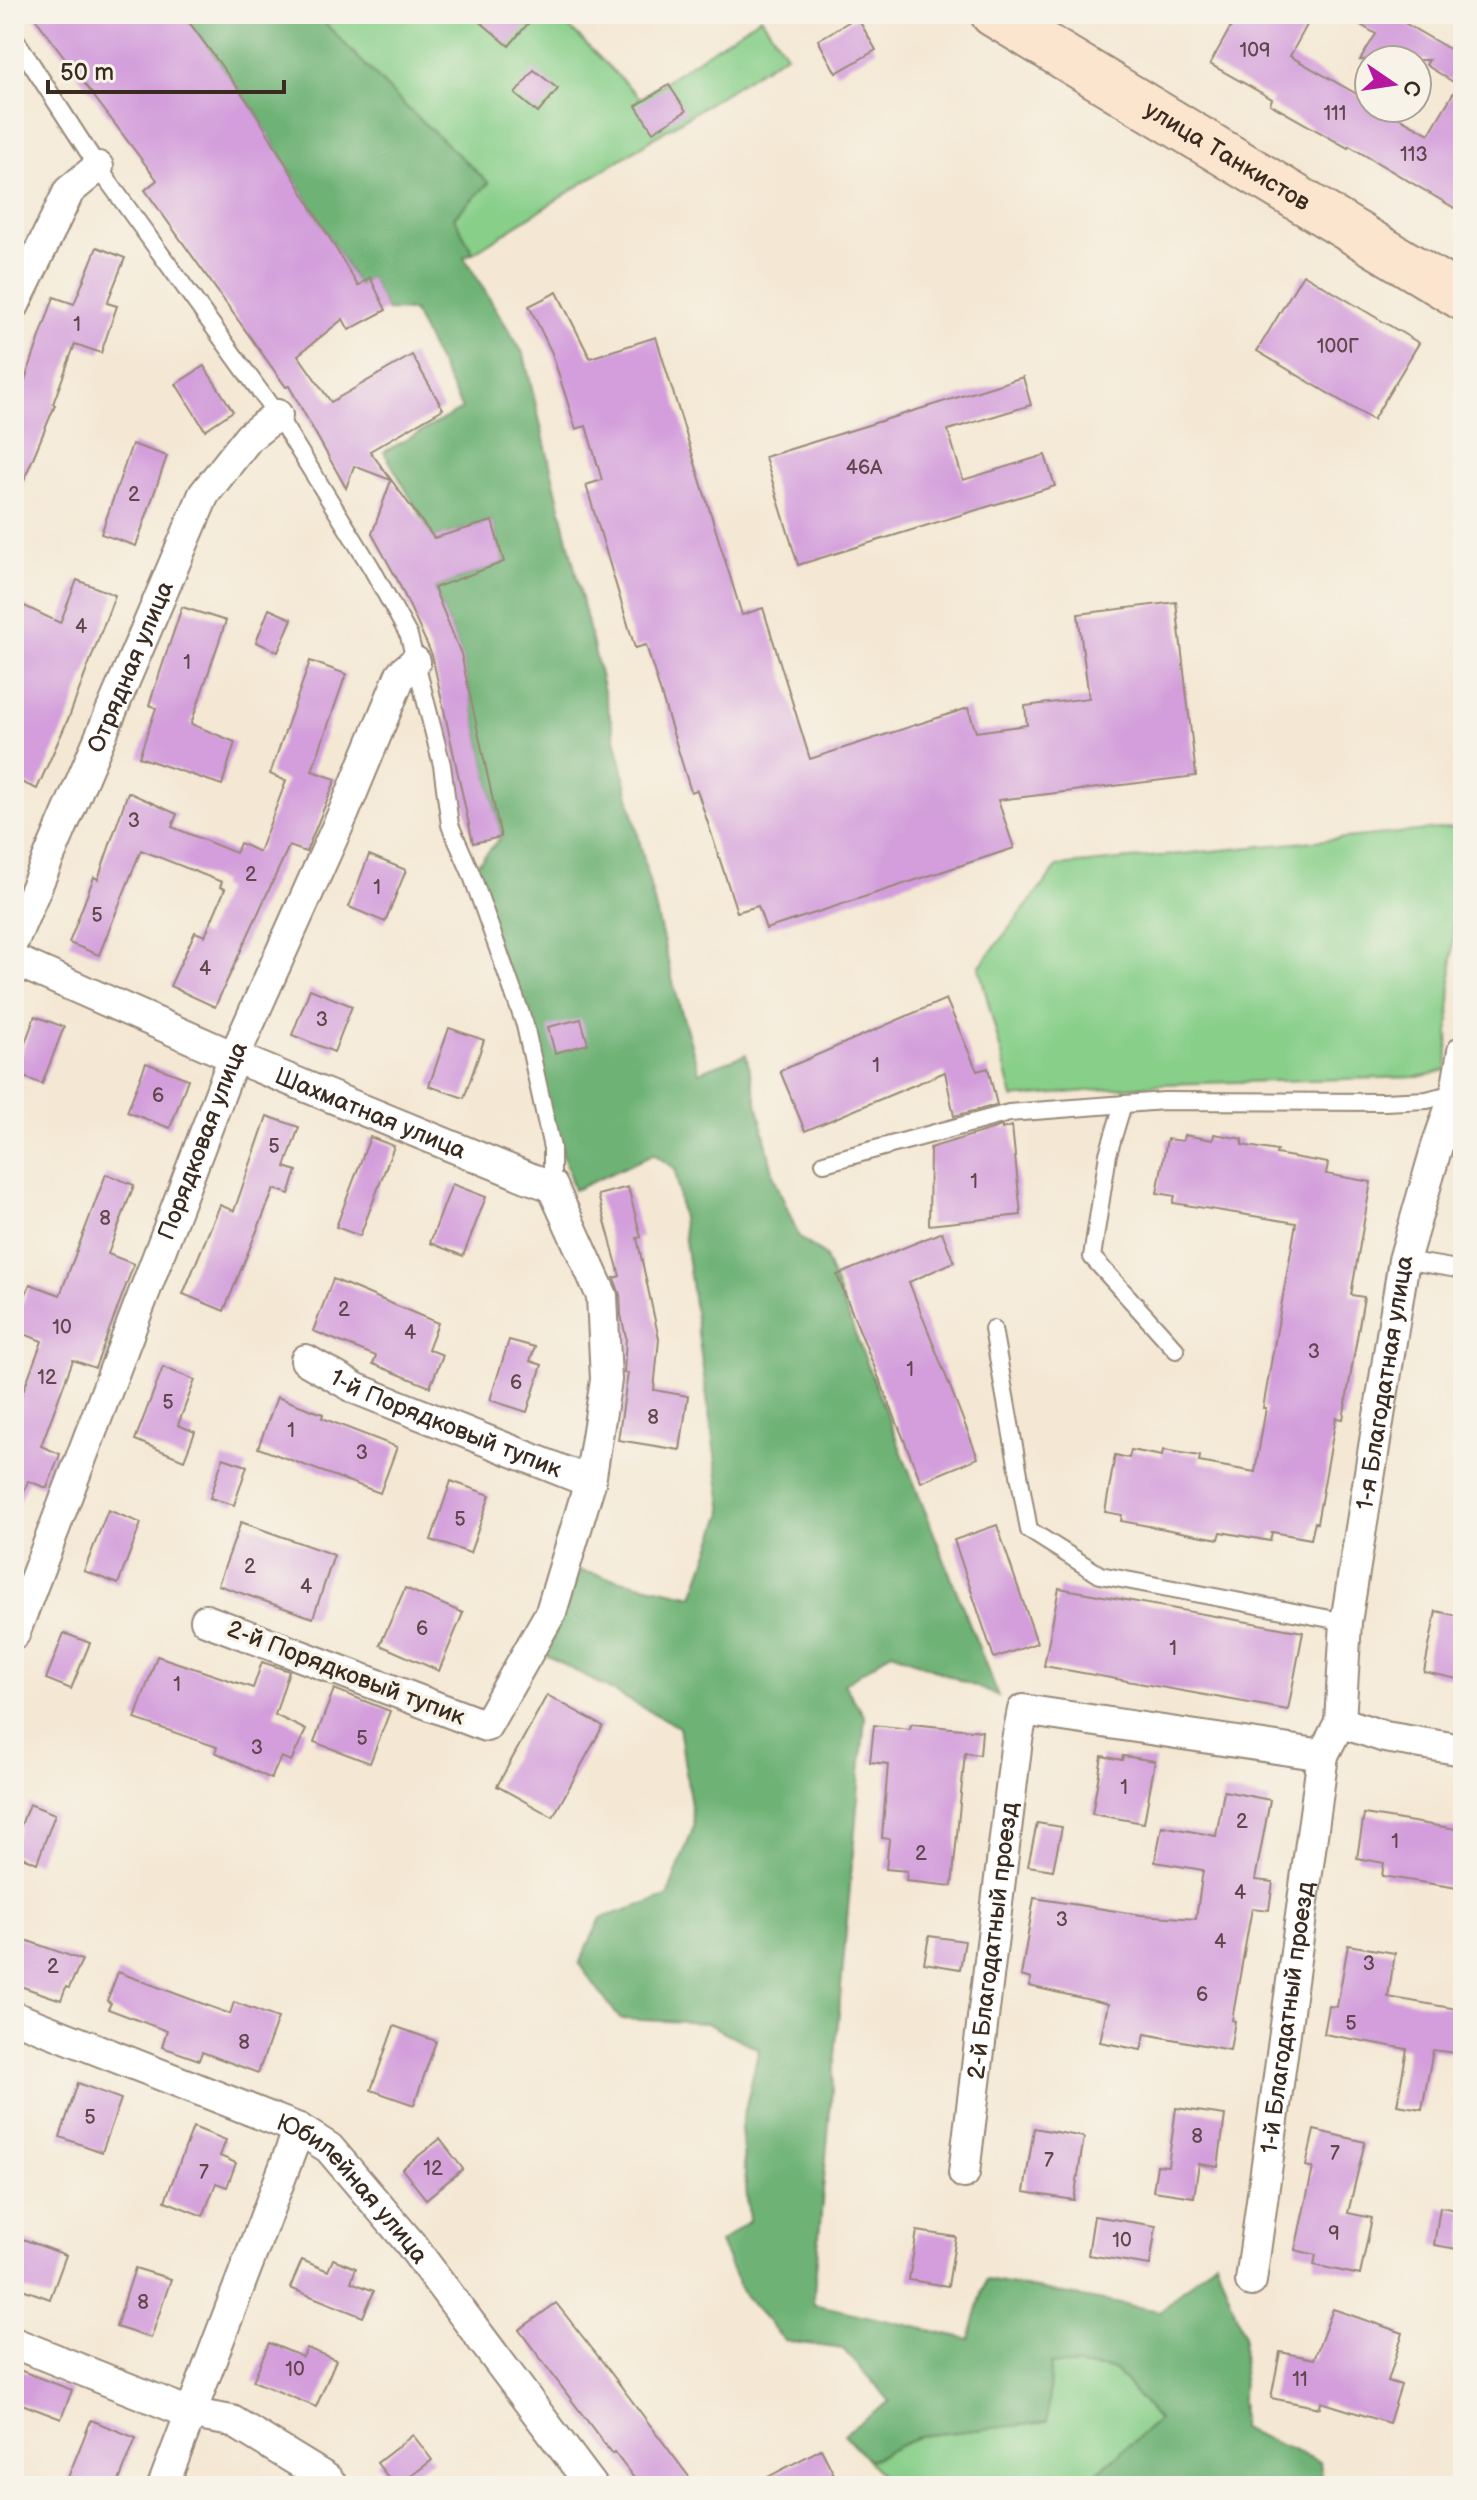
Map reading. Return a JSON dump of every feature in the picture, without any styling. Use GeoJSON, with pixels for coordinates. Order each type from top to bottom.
{"type":"FeatureCollection","features":[{"type":"Feature","properties":{"kind":"main road","name":"улица Танкистов"},"geometry":{"type":"LineString","coordinates":[[993,14],[1463,298]]}},
{"type":"Feature","properties":{"kind":"street"},"geometry":{"type":"LineString","coordinates":[[14,305],[69,191],[98,167]]}},
{"type":"Feature","properties":{"kind":"street","name":"Отрядная улица"},"geometry":{"type":"LineString","coordinates":[[14,939],[204,494],[249,437],[277,415]]}},
{"type":"Feature","properties":{"kind":"street","name":"Порядковая улица"},"geometry":{"type":"LineString","coordinates":[[14,1634],[234,1057],[344,812],[401,674],[415,662]]}},
{"type":"Feature","properties":{"kind":"street","name":"Шахматная улица"},"geometry":{"type":"LineString","coordinates":[[14,960],[234,1057],[552,1186]]}},
{"type":"Feature","properties":{"kind":"street","name":"1-я Благодатная улица"},"geometry":{"type":"LineString","coordinates":[[1340,1722],[1346,1622],[1404,1260],[1437,1146],[1460,1092],[1463,1051]]}},
{"type":"Feature","properties":{"kind":"street"},"geometry":{"type":"LineString","coordinates":[[552,1186],[602,1296],[606,1380],[590,1482]]}},
{"type":"Feature","properties":{"kind":"street","name":"1-й Порядковый тупик"},"geometry":{"type":"LineString","coordinates":[[306,1360],[357,1389],[590,1482]]}},
{"type":"Feature","properties":{"kind":"street","name":"2-й Порядковый тупик"},"geometry":{"type":"LineString","coordinates":[[206,1620],[486,1726],[551,1612],[590,1482]]}},
{"type":"Feature","properties":{"kind":"street","name":"2-й Благодатный проезд"},"geometry":{"type":"LineString","coordinates":[[964,2173],[1023,1710],[1323,1755]]}},
{"type":"Feature","properties":{"kind":"street"},"geometry":{"type":"LineString","coordinates":[[1340,1722],[1385,1737],[1463,1750]]}},
{"type":"Feature","properties":{"kind":"street","name":"1-й Благодатный проезд"},"geometry":{"type":"LineString","coordinates":[[1251,2281],[1323,1755],[1340,1722]]}},
{"type":"Feature","properties":{"kind":"street","name":"Юбилейная улица"},"geometry":{"type":"LineString","coordinates":[[14,2017],[299,2129],[329,2148],[409,2242],[592,2486]]}},
{"type":"Feature","properties":{"kind":"street"},"geometry":{"type":"LineString","coordinates":[[163,2486],[299,2129]]}},
{"type":"Feature","properties":{"kind":"street"},"geometry":{"type":"LineString","coordinates":[[14,2343],[192,2414],[232,2421],[327,2479],[333,2486]]}},
{"type":"Feature","properties":{"kind":"lane"},"geometry":{"type":"LineString","coordinates":[[14,37],[98,167],[277,415],[371,567],[409,636],[442,765],[450,825],[471,873],[525,1025],[552,1148],[552,1186]]}},
{"type":"Feature","properties":{"kind":"lane"},"geometry":{"type":"LineString","coordinates":[[824,1163],[1009,1113],[1164,1101],[1427,1100],[1460,1092]]}},
{"type":"Feature","properties":{"kind":"lane"},"geometry":{"type":"LineString","coordinates":[[1123,1104],[1108,1154],[1092,1257],[1176,1350]]}},
{"type":"Feature","properties":{"kind":"lane"},"geometry":{"type":"LineString","coordinates":[[1404,1260],[1463,1270]]}},
{"type":"Feature","properties":{"kind":"lane"},"geometry":{"type":"LineString","coordinates":[[993,1329],[1029,1530],[1100,1575],[1346,1622]]}},
{"type":"Feature","properties":{"kind":"green space"},"geometry":{"type":"Polygon","coordinates":[[[183,14],[316,14],[403,104],[489,183],[454,217],[473,253],[464,257],[524,355],[674,986],[699,1072],[746,1054],[774,1177],[799,1237],[824,1255],[998,1696],[892,1652],[844,1684],[865,1717],[813,2304],[969,2339],[986,2280],[1160,2311],[1216,2260],[1244,2336],[1241,2428],[1320,2462],[1323,2486],[1082,2486],[1158,2420],[1114,2369],[1051,2364],[1047,2422],[920,2436],[868,2461],[844,2434],[890,2401],[843,2349],[785,2341],[743,2294],[720,2243],[749,2221],[741,2127],[759,2049],[706,2023],[620,2019],[579,1964],[601,1918],[667,1897],[694,1826],[679,1727],[546,1655],[580,1571],[693,1596],[723,1512],[675,1169],[654,1154],[574,1190],[474,868],[501,837],[461,654],[434,588],[504,562],[492,521],[434,538],[384,452],[462,409],[413,311],[386,310],[370,277],[358,286],[254,110],[183,14]]]}},
{"type":"Feature","properties":{"kind":"green space"},"geometry":{"type":"Polygon","coordinates":[[[316,14],[556,14],[640,98],[761,17],[786,54],[473,253],[454,217],[489,183],[403,104],[316,14]]]}},
{"type":"Feature","properties":{"kind":"green space"},"geometry":{"type":"Polygon","coordinates":[[[1458,827],[1447,1070],[1418,1077],[1161,1084],[1013,1098],[979,967],[1058,866],[1458,827]]]}},
{"type":"Feature","properties":{"kind":"green space"},"geometry":{"type":"Polygon","coordinates":[[[1051,2364],[1114,2369],[1158,2420],[1082,2486],[892,2486],[868,2461],[920,2436],[1046,2422],[1051,2364]]]}},
{"type":"Feature","properties":{"kind":"building"},"geometry":{"type":"Polygon","coordinates":[[[32,14],[183,14],[254,110],[358,286],[370,277],[386,310],[349,330],[343,319],[298,355],[331,402],[412,355],[443,409],[370,451],[434,538],[492,521],[504,562],[434,588],[461,654],[501,837],[473,843],[432,655],[397,579],[372,534],[391,480],[354,466],[346,488],[289,386],[286,387],[145,190],[157,180],[32,14]]]}},
{"type":"Feature","properties":{"kind":"building"},"geometry":{"type":"Polygon","coordinates":[[[471,14],[536,14],[509,46],[471,14]]]}},
{"type":"Feature","properties":{"kind":"building"},"geometry":{"type":"Polygon","coordinates":[[[1238,14],[1313,14],[1290,56],[1353,92],[1353,124],[1411,124],[1429,134],[1458,85],[1433,69],[1433,44],[1370,44],[1376,34],[1342,14],[1389,14],[1463,57],[1463,213],[1270,104],[1272,99],[1210,64],[1238,14]]]}},
{"type":"Feature","properties":{"kind":"building"},"geometry":{"type":"Polygon","coordinates":[[[857,17],[876,50],[836,73],[818,40],[857,17]]]}},
{"type":"Feature","properties":{"kind":"building"},"geometry":{"type":"Polygon","coordinates":[[[534,70],[558,89],[538,113],[515,94],[534,70]]]}},
{"type":"Feature","properties":{"kind":"building"},"geometry":{"type":"Polygon","coordinates":[[[669,85],[686,111],[653,132],[636,106],[669,85]]]}},
{"type":"Feature","properties":{"kind":"building"},"geometry":{"type":"Polygon","coordinates":[[[97,247],[125,258],[107,303],[117,306],[101,353],[75,344],[55,405],[14,504],[14,389],[21,391],[54,297],[74,304],[97,247]]]}},
{"type":"Feature","properties":{"kind":"building"},"geometry":{"type":"Polygon","coordinates":[[[1303,274],[1419,343],[1373,420],[1257,351],[1303,274]]]}},
{"type":"Feature","properties":{"kind":"building"},"geometry":{"type":"Polygon","coordinates":[[[557,292],[590,358],[656,337],[742,615],[763,608],[810,759],[968,708],[976,732],[1027,725],[1025,706],[1089,698],[1078,614],[1176,602],[1196,776],[998,800],[1014,848],[766,929],[758,906],[737,912],[697,790],[691,792],[646,645],[635,648],[586,485],[602,480],[586,426],[576,429],[552,353],[529,306],[557,292]]]}},
{"type":"Feature","properties":{"kind":"building"},"geometry":{"type":"Polygon","coordinates":[[[204,366],[233,411],[205,430],[176,384],[204,366]]]}},
{"type":"Feature","properties":{"kind":"building"},"geometry":{"type":"Polygon","coordinates":[[[1023,377],[1031,405],[948,430],[963,480],[1045,455],[1055,486],[798,565],[765,457],[1023,377]]]}},
{"type":"Feature","properties":{"kind":"building"},"geometry":{"type":"Polygon","coordinates":[[[132,444],[167,456],[136,546],[101,534],[132,444]]]}},
{"type":"Feature","properties":{"kind":"building"},"geometry":{"type":"Polygon","coordinates":[[[77,580],[115,595],[69,717],[37,789],[14,779],[14,601],[60,623],[77,580]]]}},
{"type":"Feature","properties":{"kind":"building"},"geometry":{"type":"Polygon","coordinates":[[[182,607],[226,621],[191,724],[235,742],[222,785],[139,757],[156,708],[149,705],[182,607]]]}},
{"type":"Feature","properties":{"kind":"building"},"geometry":{"type":"Polygon","coordinates":[[[269,609],[292,619],[278,652],[256,642],[269,609]]]}},
{"type":"Feature","properties":{"kind":"building"},"geometry":{"type":"Polygon","coordinates":[[[310,661],[346,674],[312,771],[336,779],[306,852],[289,846],[215,1007],[170,986],[195,932],[205,936],[225,889],[220,887],[222,882],[141,850],[99,955],[69,943],[94,877],[98,879],[128,792],[177,814],[172,827],[236,853],[240,843],[259,852],[286,781],[270,774],[310,661]]]}},
{"type":"Feature","properties":{"kind":"building"},"geometry":{"type":"Polygon","coordinates":[[[369,855],[406,870],[385,922],[349,907],[369,855]]]}},
{"type":"Feature","properties":{"kind":"building"},"geometry":{"type":"Polygon","coordinates":[[[310,989],[352,1006],[334,1052],[292,1035],[310,989]]]}},
{"type":"Feature","properties":{"kind":"building"},"geometry":{"type":"Polygon","coordinates":[[[946,999],[977,1071],[988,1068],[997,1105],[954,1116],[945,1072],[805,1131],[780,1071],[946,999]]]}},
{"type":"Feature","properties":{"kind":"building"},"geometry":{"type":"Polygon","coordinates":[[[35,1016],[64,1027],[42,1084],[14,1073],[35,1016]]]}},
{"type":"Feature","properties":{"kind":"building"},"geometry":{"type":"Polygon","coordinates":[[[581,1019],[588,1044],[555,1053],[548,1027],[581,1019]]]}},
{"type":"Feature","properties":{"kind":"building"},"geometry":{"type":"Polygon","coordinates":[[[449,1028],[484,1040],[464,1098],[429,1086],[449,1028]]]}},
{"type":"Feature","properties":{"kind":"building"},"geometry":{"type":"Polygon","coordinates":[[[146,1063],[188,1079],[170,1128],[127,1112],[146,1063]]]}},
{"type":"Feature","properties":{"kind":"building"},"geometry":{"type":"Polygon","coordinates":[[[267,1116],[299,1127],[285,1167],[297,1171],[289,1194],[274,1189],[224,1311],[183,1294],[220,1205],[234,1211],[267,1116]]]}},
{"type":"Feature","properties":{"kind":"building"},"geometry":{"type":"Polygon","coordinates":[[[1002,1126],[1002,1129],[1012,1126],[1021,1215],[929,1225],[930,1148],[1002,1126]]]}},
{"type":"Feature","properties":{"kind":"building"},"geometry":{"type":"Polygon","coordinates":[[[1214,1134],[1243,1139],[1242,1145],[1277,1151],[1276,1154],[1328,1163],[1326,1174],[1371,1182],[1351,1295],[1364,1297],[1343,1419],[1336,1418],[1317,1523],[1311,1539],[1272,1532],[1270,1541],[1221,1532],[1219,1539],[1121,1521],[1122,1515],[1105,1512],[1115,1455],[1129,1458],[1131,1450],[1162,1456],[1163,1450],[1200,1456],[1199,1462],[1255,1472],[1266,1408],[1263,1408],[1296,1223],[1173,1203],[1175,1196],[1157,1193],[1167,1139],[1183,1141],[1184,1135],[1213,1140],[1214,1134]]]}},
{"type":"Feature","properties":{"kind":"building"},"geometry":{"type":"Polygon","coordinates":[[[370,1137],[394,1146],[360,1236],[336,1227],[370,1137]]]}},
{"type":"Feature","properties":{"kind":"building"},"geometry":{"type":"Polygon","coordinates":[[[106,1174],[134,1185],[108,1254],[134,1264],[95,1368],[73,1360],[41,1446],[60,1454],[47,1488],[28,1481],[14,1511],[14,1415],[42,1341],[14,1330],[14,1325],[30,1284],[60,1295],[106,1174]]]}},
{"type":"Feature","properties":{"kind":"building"},"geometry":{"type":"Polygon","coordinates":[[[452,1184],[486,1197],[463,1256],[430,1243],[452,1184]]]}},
{"type":"Feature","properties":{"kind":"building"},"geometry":{"type":"Polygon","coordinates":[[[628,1187],[641,1237],[637,1238],[659,1339],[654,1390],[688,1396],[680,1450],[618,1440],[628,1373],[624,1373],[626,1337],[620,1295],[614,1278],[620,1276],[598,1195],[628,1187]]]}},
{"type":"Feature","properties":{"kind":"building"},"geometry":{"type":"Polygon","coordinates":[[[942,1232],[954,1262],[909,1282],[978,1458],[921,1482],[837,1275],[942,1232]]]}},
{"type":"Feature","properties":{"kind":"building"},"geometry":{"type":"Polygon","coordinates":[[[333,1279],[438,1323],[428,1349],[443,1355],[430,1387],[373,1364],[376,1356],[313,1331],[333,1279]]]}},
{"type":"Feature","properties":{"kind":"building"},"geometry":{"type":"Polygon","coordinates":[[[509,1340],[535,1347],[530,1361],[542,1365],[527,1412],[490,1400],[509,1340]]]}},
{"type":"Feature","properties":{"kind":"building"},"geometry":{"type":"Polygon","coordinates":[[[163,1367],[195,1380],[178,1425],[195,1432],[184,1460],[135,1440],[163,1367]]]}},
{"type":"Feature","properties":{"kind":"building"},"geometry":{"type":"Polygon","coordinates":[[[277,1397],[397,1447],[380,1493],[258,1448],[277,1397]]]}},
{"type":"Feature","properties":{"kind":"building"},"geometry":{"type":"Polygon","coordinates":[[[223,1458],[247,1466],[234,1505],[210,1498],[223,1458]]]}},
{"type":"Feature","properties":{"kind":"building"},"geometry":{"type":"Polygon","coordinates":[[[451,1481],[490,1495],[470,1553],[431,1540],[451,1481]]]}},
{"type":"Feature","properties":{"kind":"building"},"geometry":{"type":"Polygon","coordinates":[[[108,1510],[141,1523],[118,1584],[84,1571],[108,1510]]]}},
{"type":"Feature","properties":{"kind":"building"},"geometry":{"type":"Polygon","coordinates":[[[241,1522],[334,1555],[313,1618],[218,1585],[241,1522]]]}},
{"type":"Feature","properties":{"kind":"building"},"geometry":{"type":"Polygon","coordinates":[[[997,1525],[1037,1643],[994,1658],[954,1540],[997,1525]]]}},
{"type":"Feature","properties":{"kind":"building"},"geometry":{"type":"Polygon","coordinates":[[[405,1588],[463,1613],[439,1671],[380,1645],[405,1588]]]}},
{"type":"Feature","properties":{"kind":"building"},"geometry":{"type":"Polygon","coordinates":[[[1059,1588],[1303,1632],[1288,1710],[1044,1666],[1059,1588]]]}},
{"type":"Feature","properties":{"kind":"building"},"geometry":{"type":"Polygon","coordinates":[[[1436,1611],[1463,1617],[1463,1680],[1424,1672],[1436,1611]]]}},
{"type":"Feature","properties":{"kind":"building"},"geometry":{"type":"Polygon","coordinates":[[[64,1633],[90,1643],[71,1689],[46,1679],[64,1633]]]}},
{"type":"Feature","properties":{"kind":"building"},"geometry":{"type":"Polygon","coordinates":[[[157,1656],[253,1688],[262,1662],[289,1671],[275,1715],[306,1730],[291,1761],[281,1757],[271,1779],[215,1752],[217,1747],[135,1719],[157,1656]]]}},
{"type":"Feature","properties":{"kind":"building"},"geometry":{"type":"Polygon","coordinates":[[[334,1689],[390,1711],[370,1763],[314,1742],[334,1689]]]}},
{"type":"Feature","properties":{"kind":"building"},"geometry":{"type":"Polygon","coordinates":[[[547,1695],[603,1726],[553,1817],[497,1786],[547,1695]]]}},
{"type":"Feature","properties":{"kind":"building"},"geometry":{"type":"Polygon","coordinates":[[[911,1724],[982,1731],[980,1755],[965,1753],[952,1886],[906,1881],[907,1871],[886,1869],[889,1839],[882,1838],[888,1764],[870,1762],[874,1725],[910,1729],[911,1724]]]}},
{"type":"Feature","properties":{"kind":"building"},"geometry":{"type":"Polygon","coordinates":[[[1102,1756],[1155,1761],[1144,1823],[1092,1814],[1102,1756]]]}},
{"type":"Feature","properties":{"kind":"building"},"geometry":{"type":"Polygon","coordinates":[[[1224,1791],[1270,1800],[1255,1880],[1273,1882],[1269,1910],[1252,1908],[1232,2020],[1235,2021],[1230,2050],[1145,2034],[1141,2050],[1100,2042],[1108,2004],[1029,1986],[1031,1979],[1021,1976],[1034,1898],[1141,1915],[1196,1919],[1203,1870],[1155,1862],[1162,1826],[1216,1836],[1224,1791]]]}},
{"type":"Feature","properties":{"kind":"building"},"geometry":{"type":"Polygon","coordinates":[[[29,1804],[55,1814],[37,1863],[14,1854],[14,1844],[29,1804]]]}},
{"type":"Feature","properties":{"kind":"building"},"geometry":{"type":"Polygon","coordinates":[[[1364,1814],[1463,1830],[1458,1888],[1382,1876],[1384,1863],[1357,1858],[1364,1814]]]}},
{"type":"Feature","properties":{"kind":"building"},"geometry":{"type":"Polygon","coordinates":[[[1037,1823],[1062,1827],[1053,1870],[1028,1866],[1037,1823]]]}},
{"type":"Feature","properties":{"kind":"building"},"geometry":{"type":"Polygon","coordinates":[[[14,1936],[82,1960],[61,2000],[14,1984],[14,1936]]]}},
{"type":"Feature","properties":{"kind":"building"},"geometry":{"type":"Polygon","coordinates":[[[929,1936],[965,1941],[960,1969],[924,1963],[929,1936]]]}},
{"type":"Feature","properties":{"kind":"building"},"geometry":{"type":"Polygon","coordinates":[[[1348,1945],[1395,1953],[1388,1997],[1463,2010],[1463,2054],[1433,2050],[1422,2109],[1397,2105],[1407,2049],[1324,2034],[1329,2006],[1337,2007],[1348,1945]]]}},
{"type":"Feature","properties":{"kind":"building"},"geometry":{"type":"Polygon","coordinates":[[[118,1972],[230,2014],[234,2002],[278,2018],[258,2073],[202,2052],[199,2060],[162,2047],[167,2031],[108,2009],[111,2003],[107,2001],[118,1972]]]}},
{"type":"Feature","properties":{"kind":"building"},"geometry":{"type":"Polygon","coordinates":[[[394,2026],[436,2041],[414,2105],[371,2090],[394,2026]]]}},
{"type":"Feature","properties":{"kind":"building"},"geometry":{"type":"Polygon","coordinates":[[[78,2083],[121,2099],[102,2152],[60,2137],[78,2083]]]}},
{"type":"Feature","properties":{"kind":"building"},"geometry":{"type":"Polygon","coordinates":[[[1176,2108],[1225,2115],[1218,2167],[1199,2164],[1194,2197],[1153,2191],[1157,2165],[1168,2166],[1176,2108]]]}},
{"type":"Feature","properties":{"kind":"building"},"geometry":{"type":"Polygon","coordinates":[[[193,2127],[226,2140],[220,2156],[236,2163],[227,2187],[216,2183],[203,2216],[165,2201],[193,2127]]]}},
{"type":"Feature","properties":{"kind":"building"},"geometry":{"type":"Polygon","coordinates":[[[1034,2128],[1084,2137],[1074,2200],[1024,2192],[1034,2128]]]}},
{"type":"Feature","properties":{"kind":"building"},"geometry":{"type":"Polygon","coordinates":[[[1314,2130],[1365,2142],[1348,2213],[1372,2218],[1360,2275],[1314,2265],[1316,2255],[1295,2250],[1313,2168],[1306,2166],[1314,2130]]]}},
{"type":"Feature","properties":{"kind":"building"},"geometry":{"type":"Polygon","coordinates":[[[440,2139],[463,2169],[426,2199],[402,2169],[440,2139]]]}},
{"type":"Feature","properties":{"kind":"building"},"geometry":{"type":"Polygon","coordinates":[[[1440,2207],[1463,2211],[1463,2250],[1434,2245],[1440,2207]]]}},
{"type":"Feature","properties":{"kind":"building"},"geometry":{"type":"Polygon","coordinates":[[[1094,2216],[1156,2226],[1150,2265],[1088,2255],[1094,2216]]]}},
{"type":"Feature","properties":{"kind":"building"},"geometry":{"type":"Polygon","coordinates":[[[917,2231],[956,2237],[948,2286],[909,2280],[917,2231]]]}},
{"type":"Feature","properties":{"kind":"building"},"geometry":{"type":"Polygon","coordinates":[[[20,2238],[66,2255],[50,2299],[14,2286],[14,2255],[20,2238]]]}},
{"type":"Feature","properties":{"kind":"building"},"geometry":{"type":"Polygon","coordinates":[[[333,2259],[356,2268],[351,2282],[374,2291],[363,2317],[290,2288],[302,2260],[328,2271],[333,2259]]]}},
{"type":"Feature","properties":{"kind":"building"},"geometry":{"type":"Polygon","coordinates":[[[135,2268],[171,2279],[151,2338],[116,2327],[135,2268]]]}},
{"type":"Feature","properties":{"kind":"building"},"geometry":{"type":"Polygon","coordinates":[[[556,2303],[696,2486],[640,2486],[614,2452],[612,2454],[519,2330],[556,2303]]]}},
{"type":"Feature","properties":{"kind":"building"},"geometry":{"type":"Polygon","coordinates":[[[1333,2309],[1403,2333],[1388,2381],[1401,2385],[1389,2423],[1321,2402],[1320,2408],[1271,2398],[1280,2352],[1314,2359],[1333,2309]]]}},
{"type":"Feature","properties":{"kind":"building"},"geometry":{"type":"Polygon","coordinates":[[[269,2343],[303,2357],[307,2348],[336,2360],[316,2407],[253,2381],[269,2343]]]}},
{"type":"Feature","properties":{"kind":"building"},"geometry":{"type":"Polygon","coordinates":[[[14,2368],[72,2390],[61,2419],[14,2401],[14,2368]]]}},
{"type":"Feature","properties":{"kind":"building"},"geometry":{"type":"Polygon","coordinates":[[[91,2420],[136,2438],[117,2486],[81,2486],[67,2480],[91,2420]]]}},
{"type":"Feature","properties":{"kind":"building"},"geometry":{"type":"Polygon","coordinates":[[[413,2435],[432,2460],[395,2486],[377,2463],[413,2435]]]}},
{"type":"Feature","properties":{"kind":"building"},"geometry":{"type":"Polygon","coordinates":[[[821,2449],[840,2486],[751,2486],[821,2449]]]}}]}
